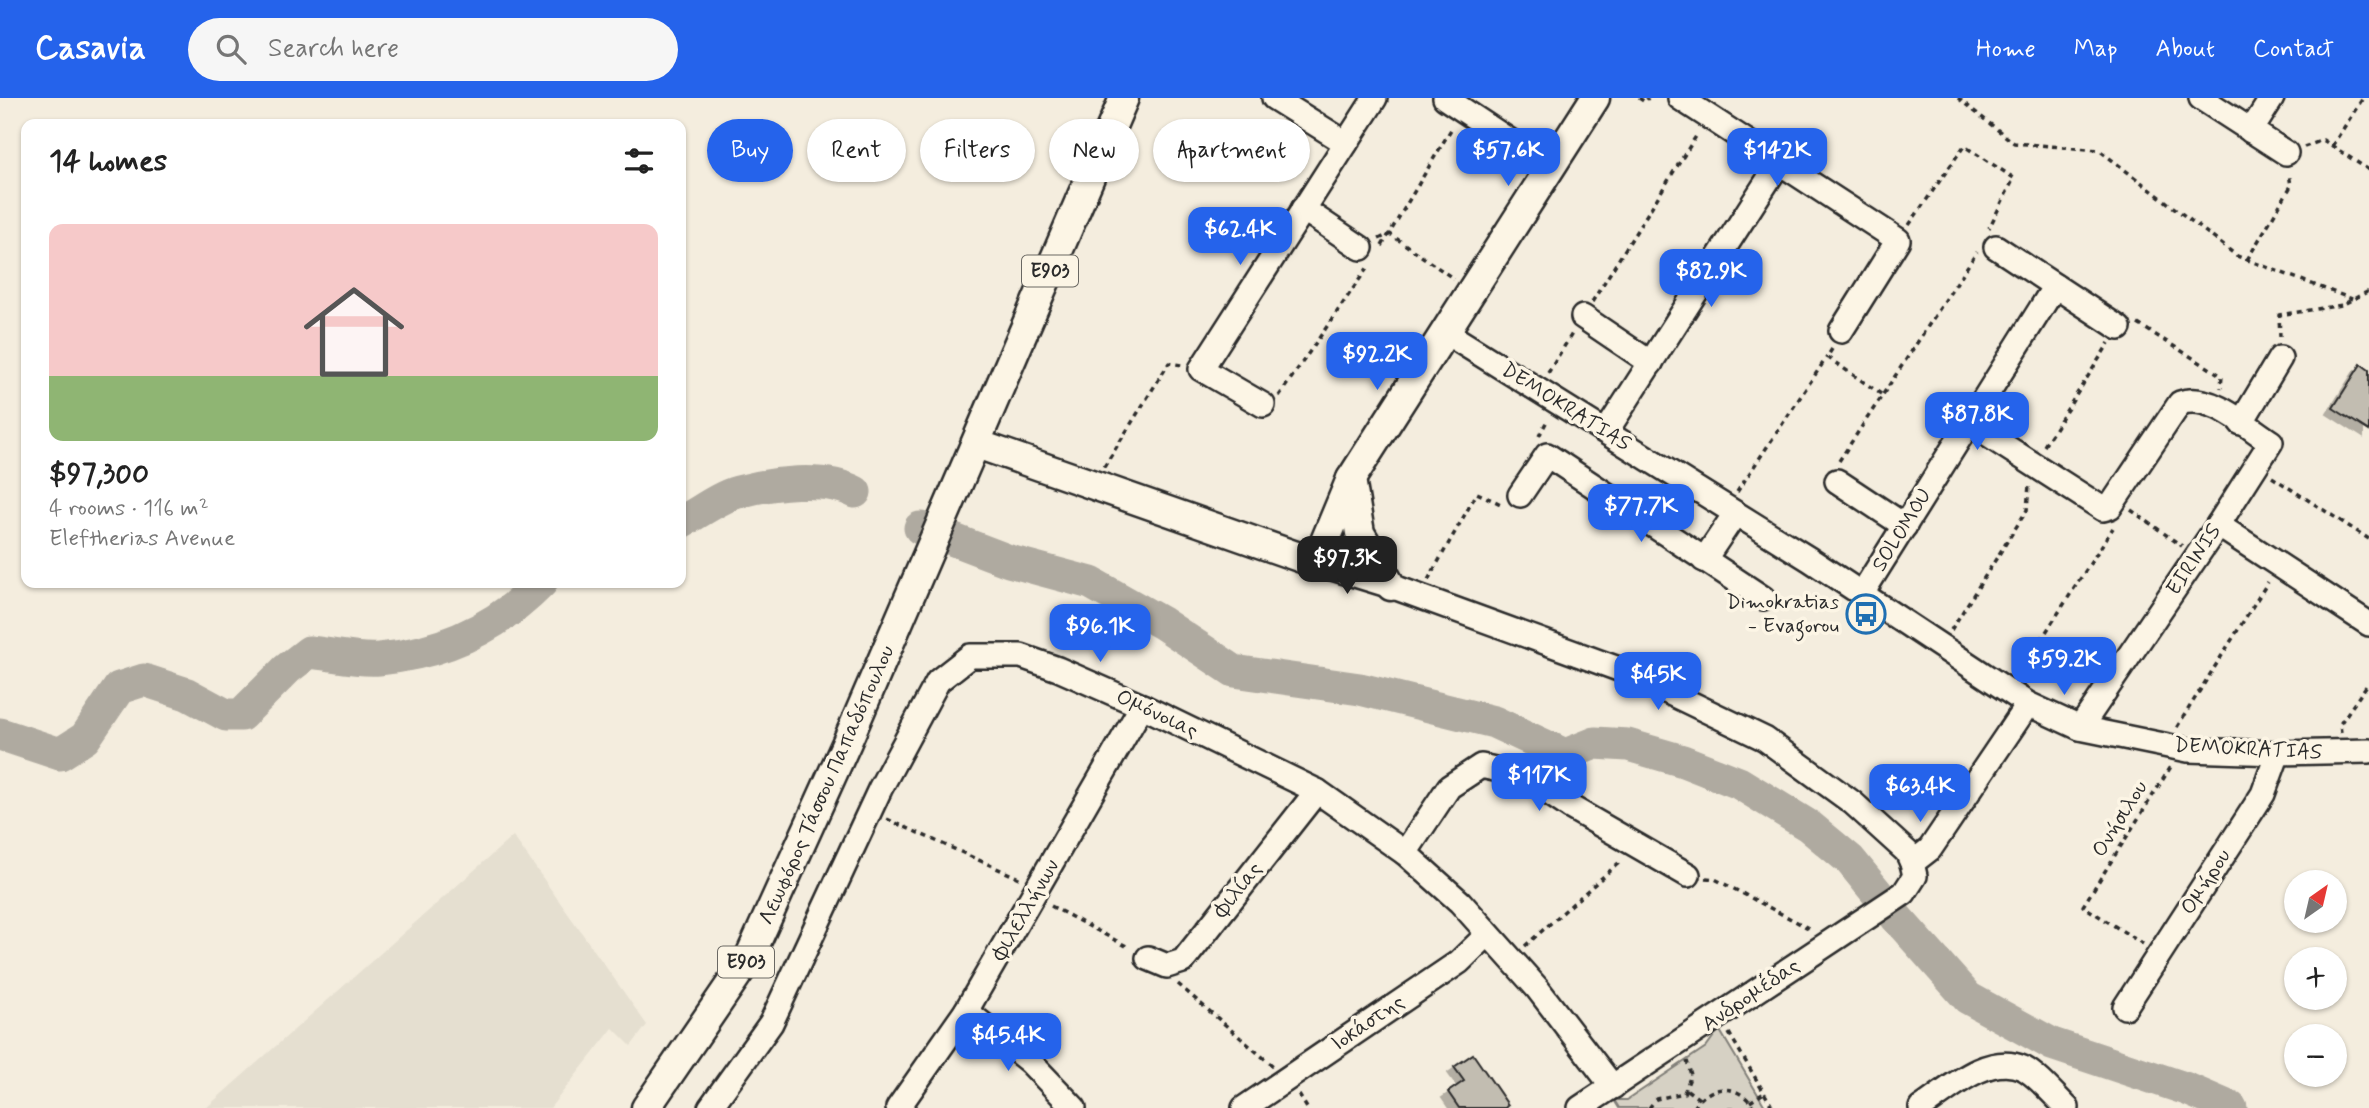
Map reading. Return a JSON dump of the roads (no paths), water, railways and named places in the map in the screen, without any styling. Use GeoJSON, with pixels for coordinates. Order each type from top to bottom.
{"type":"FeatureCollection","features":[{"type":"Feature","properties":{"kind":"main road","name":"E903"},"geometry":{"type":"LineString","coordinates":[[977,444],[1124,98]]}},
{"type":"Feature","properties":{"kind":"main road"},"geometry":{"type":"LineString","coordinates":[[977,444],[1315,563],[1351,479],[1595,98]]}},
{"type":"Feature","properties":{"kind":"main road","name":"Λεωφόρος Τάσσου Παπαδόπουλου"},"geometry":{"type":"LineString","coordinates":[[646,1108],[750,956],[977,444]]}},
{"type":"Feature","properties":{"kind":"main road"},"geometry":{"type":"LineString","coordinates":[[1351,479],[1360,533],[1391,586]]}},
{"type":"Feature","properties":{"kind":"street"},"geometry":{"type":"LineString","coordinates":[[1274,98],[1346,144]]}},
{"type":"Feature","properties":{"kind":"street"},"geometry":{"type":"LineString","coordinates":[[1263,405],[1201,369],[1375,98]]}},
{"type":"Feature","properties":{"kind":"street"},"geometry":{"type":"LineString","coordinates":[[1445,98],[1551,167]]}},
{"type":"Feature","properties":{"kind":"street"},"geometry":{"type":"LineString","coordinates":[[1680,98],[1898,240],[1841,331]]}},
{"type":"Feature","properties":{"kind":"street"},"geometry":{"type":"LineString","coordinates":[[2201,98],[2286,153]]}},
{"type":"Feature","properties":{"kind":"street"},"geometry":{"type":"LineString","coordinates":[[2251,131],[2272,98]]}},
{"type":"Feature","properties":{"kind":"street"},"geometry":{"type":"LineString","coordinates":[[1606,432],[1779,163]]}},
{"type":"Feature","properties":{"kind":"street"},"geometry":{"type":"LineString","coordinates":[[1303,209],[1361,248]]}},
{"type":"Feature","properties":{"kind":"street"},"geometry":{"type":"LineString","coordinates":[[1990,243],[2119,328]]}},
{"type":"Feature","properties":{"kind":"street","name":"SOLOMOU"},"geometry":{"type":"LineString","coordinates":[[1861,595],[2055,286]]}},
{"type":"Feature","properties":{"kind":"street"},"geometry":{"type":"LineString","coordinates":[[1583,317],[1651,363]]}},
{"type":"Feature","properties":{"kind":"street","name":"DEMOKRATIAS"},"geometry":{"type":"LineString","coordinates":[[1445,332],[1809,559],[2028,704],[2080,728],[2174,747],[2278,753],[2369,751]]}},
{"type":"Feature","properties":{"kind":"street"},"geometry":{"type":"LineString","coordinates":[[2241,423],[2280,358]]}},
{"type":"Feature","properties":{"kind":"street","name":"EIRINIS"},"geometry":{"type":"LineString","coordinates":[[1969,423],[2103,509],[2121,503],[2180,403],[2190,399],[2203,400],[2271,442],[2080,728]]}},
{"type":"Feature","properties":{"kind":"street"},"geometry":{"type":"LineString","coordinates":[[1520,495],[1546,455],[1763,598]]}},
{"type":"Feature","properties":{"kind":"street"},"geometry":{"type":"LineString","coordinates":[[1838,481],[1905,526]]}},
{"type":"Feature","properties":{"kind":"street"},"geometry":{"type":"LineString","coordinates":[[1704,560],[1731,511]]}},
{"type":"Feature","properties":{"kind":"street"},"geometry":{"type":"LineString","coordinates":[[2218,525],[2369,624]]}},
{"type":"Feature","properties":{"kind":"street"},"geometry":{"type":"LineString","coordinates":[[1315,563],[1391,586],[1624,671],[1765,738],[1853,803],[1906,852],[1914,869]]}},
{"type":"Feature","properties":{"kind":"street","name":"Ομόνοιας"},"geometry":{"type":"LineString","coordinates":[[709,1108],[771,1023],[869,811],[938,681],[970,656],[1021,656],[1058,669],[1142,706],[1317,791],[1405,853],[1460,902],[1537,988],[1613,1087]]}},
{"type":"Feature","properties":{"kind":"street","name":"Ανδρομέδας"},"geometry":{"type":"LineString","coordinates":[[1580,1108],[1904,893],[1914,869],[2028,704]]}},
{"type":"Feature","properties":{"kind":"street","name":"Φιλελλήνων"},"geometry":{"type":"LineString","coordinates":[[898,1108],[966,1011],[1142,706]]}},
{"type":"Feature","properties":{"kind":"street","name":"Ομήρου"},"geometry":{"type":"LineString","coordinates":[[2125,1007],[2263,794],[2278,753]]}},
{"type":"Feature","properties":{"kind":"street"},"geometry":{"type":"LineString","coordinates":[[1405,853],[1450,787],[1481,766],[1522,775],[1570,807],[1688,875]]}},
{"type":"Feature","properties":{"kind":"street","name":"Φιλίας"},"geometry":{"type":"LineString","coordinates":[[1148,958],[1167,966],[1183,961],[1317,791]]}},
{"type":"Feature","properties":{"kind":"street","name":"Ιοκάστης"},"geometry":{"type":"LineString","coordinates":[[1244,1108],[1459,962],[1488,934]]}},
{"type":"Feature","properties":{"kind":"street"},"geometry":{"type":"LineString","coordinates":[[966,1011],[1030,1062],[1074,1108]]}},
{"type":"Feature","properties":{"kind":"street"},"geometry":{"type":"LineString","coordinates":[[1921,1108],[1985,1066],[2005,1063],[2024,1068],[2067,1108]]}},
{"type":"Feature","properties":{"kind":"waterway"},"geometry":{"type":"LineString","coordinates":[[686,519],[731,494],[766,486],[829,484],[855,492]]}},
{"type":"Feature","properties":{"kind":"waterway"},"geometry":{"type":"LineString","coordinates":[[954,540],[1009,561],[1091,583],[1162,623],[1234,671],[1360,689],[1494,722],[1565,755],[1595,743],[1628,745],[1683,761],[1739,783],[1809,826],[1850,860],[1877,893]]}},
{"type":"Feature","properties":{"kind":"waterway"},"geometry":{"type":"LineString","coordinates":[[0,734],[60,754],[85,738],[119,688],[144,680],[187,694],[226,715],[241,715],[287,669],[309,652],[379,659],[425,651],[467,636],[487,625],[536,588]]}},
{"type":"Feature","properties":{"kind":"waterway"},"geometry":{"type":"LineString","coordinates":[[1896,917],[1968,998],[2052,1044],[2187,1089],[2231,1108]]}},
{"type":"Feature","properties":{"kind":"place","name":"Dimokratias - Evagorou"},"geometry":{"type":"Point","coordinates":[1866,614]}}]}
